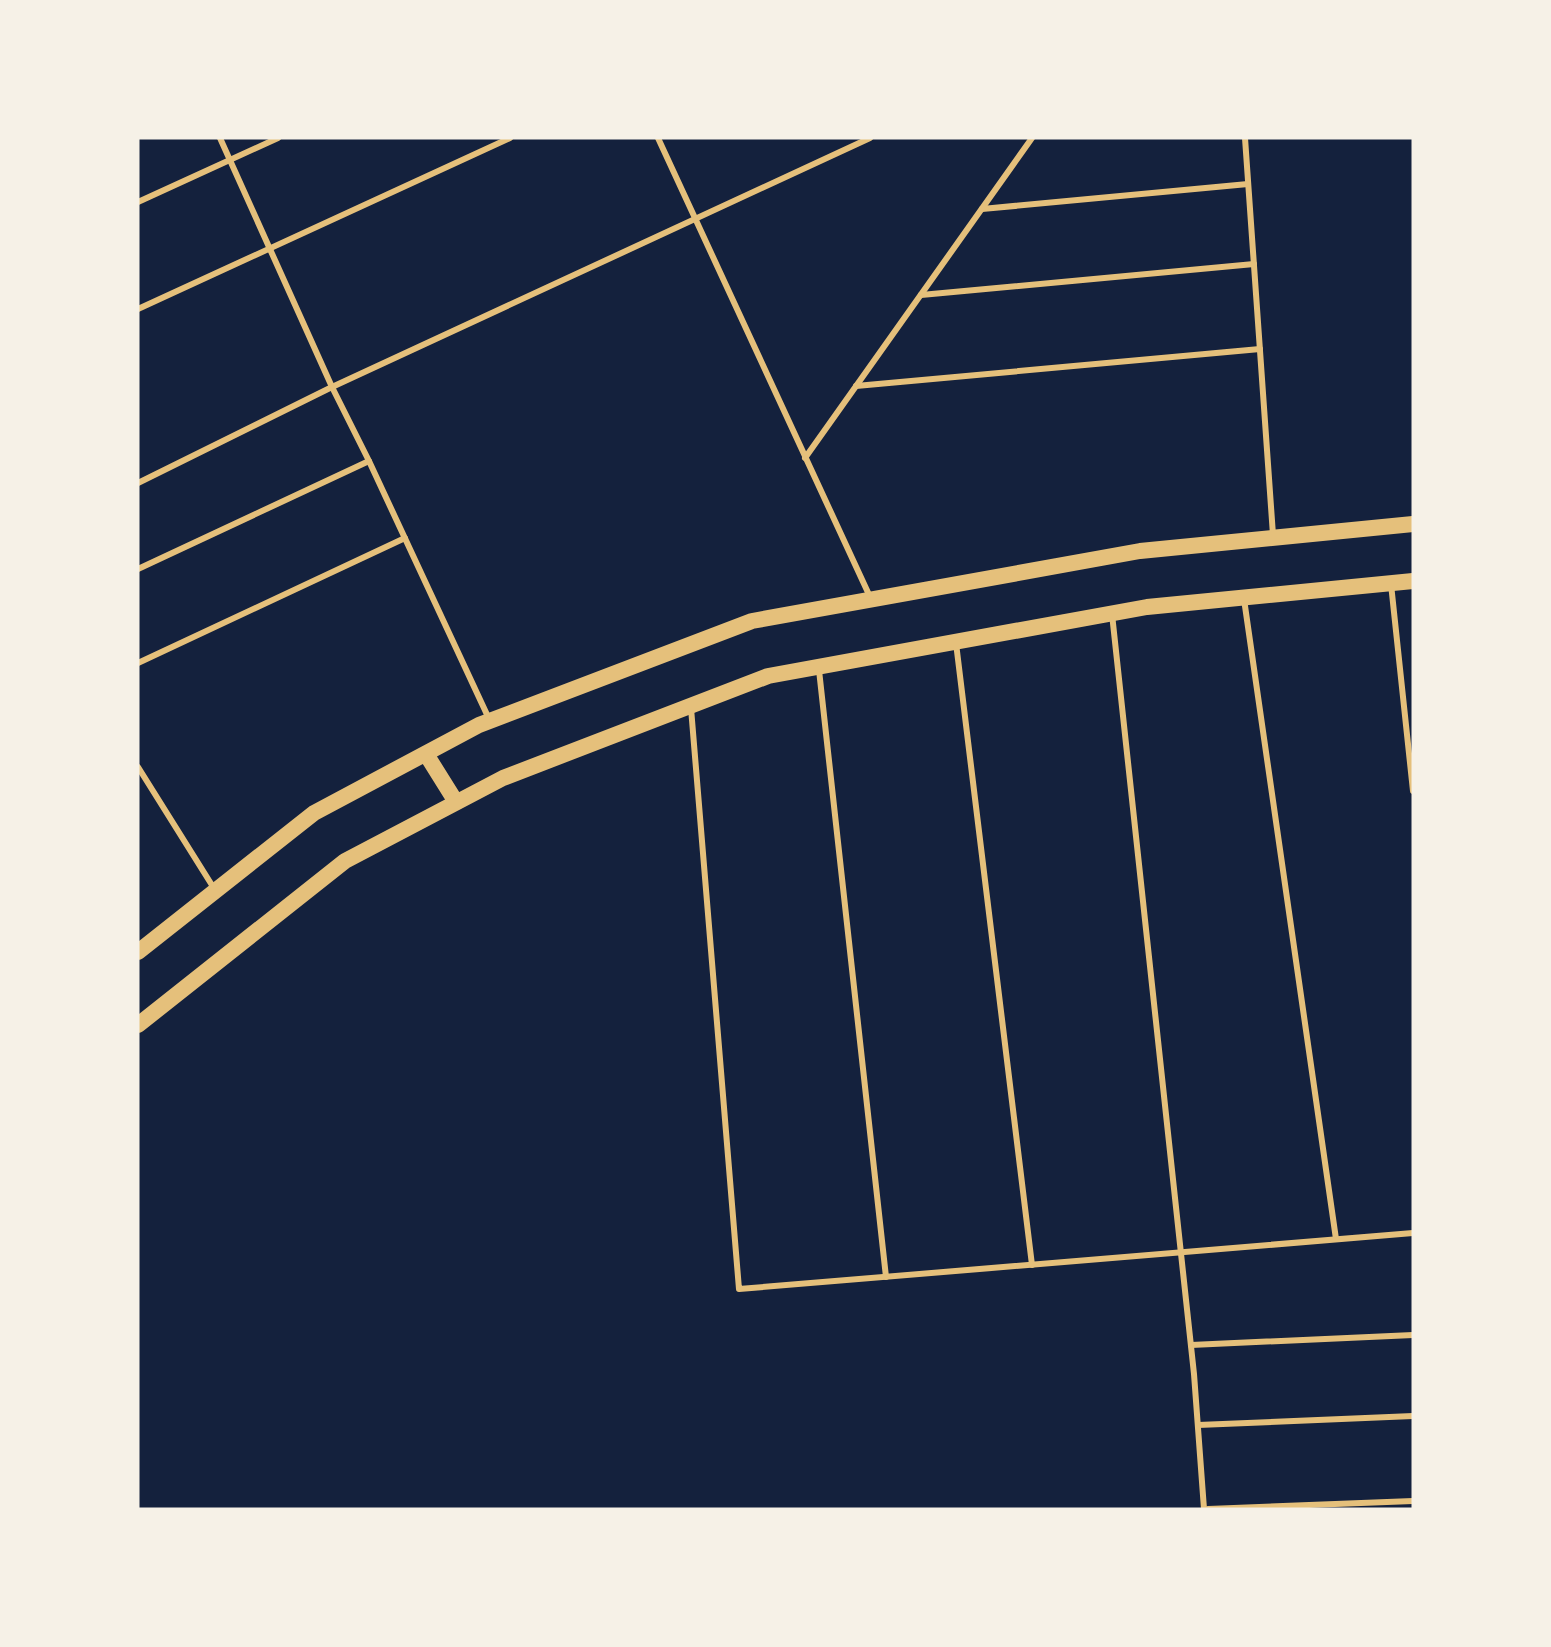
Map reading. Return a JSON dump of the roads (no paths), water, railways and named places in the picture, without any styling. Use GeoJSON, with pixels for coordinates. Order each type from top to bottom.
{"type":"FeatureCollection","features":[{"type":"Feature","properties":{"kind":"highway"},"geometry":{"type":"LineString","coordinates":[[138,952],[314,813],[490,721],[752,621],[1140,550],[1413,524]]}},
{"type":"Feature","properties":{"kind":"highway"},"geometry":{"type":"LineString","coordinates":[[138,1025],[345,861],[503,778],[768,676],[1112,614],[1413,581]]}},
{"type":"Feature","properties":{"kind":"highway"},"geometry":{"type":"LineString","coordinates":[[426,754],[456,802]]}},
{"type":"Feature","properties":{"kind":"street"},"geometry":{"type":"LineString","coordinates":[[220,138],[332,387],[369,461],[490,721]]}},
{"type":"Feature","properties":{"kind":"street"},"geometry":{"type":"LineString","coordinates":[[138,202],[278,138]]}},
{"type":"Feature","properties":{"kind":"street"},"geometry":{"type":"LineString","coordinates":[[138,309],[510,138]]}},
{"type":"Feature","properties":{"kind":"street"},"geometry":{"type":"LineString","coordinates":[[658,138],[872,599]]}},
{"type":"Feature","properties":{"kind":"street"},"geometry":{"type":"LineString","coordinates":[[138,483],[332,387],[870,138]]}},
{"type":"Feature","properties":{"kind":"street"},"geometry":{"type":"LineString","coordinates":[[805,458],[1032,138]]}},
{"type":"Feature","properties":{"kind":"street"},"geometry":{"type":"LineString","coordinates":[[1245,138],[1273,537]]}},
{"type":"Feature","properties":{"kind":"street"},"geometry":{"type":"LineString","coordinates":[[982,209],[1248,184]]}},
{"type":"Feature","properties":{"kind":"street"},"geometry":{"type":"LineString","coordinates":[[921,295],[1254,264]]}},
{"type":"Feature","properties":{"kind":"street"},"geometry":{"type":"LineString","coordinates":[[856,386],[1260,349]]}},
{"type":"Feature","properties":{"kind":"street"},"geometry":{"type":"LineString","coordinates":[[138,569],[369,461]]}},
{"type":"Feature","properties":{"kind":"street"},"geometry":{"type":"LineString","coordinates":[[138,663],[405,538]]}},
{"type":"Feature","properties":{"kind":"street"},"geometry":{"type":"LineString","coordinates":[[1391,584],[1413,791]]}},
{"type":"Feature","properties":{"kind":"street"},"geometry":{"type":"LineString","coordinates":[[1244,598],[1336,1239]]}},
{"type":"Feature","properties":{"kind":"street"},"geometry":{"type":"LineString","coordinates":[[1112,614],[1191,1345],[1204,1509]]}},
{"type":"Feature","properties":{"kind":"street"},"geometry":{"type":"LineString","coordinates":[[956,642],[1032,1265]]}},
{"type":"Feature","properties":{"kind":"street"},"geometry":{"type":"LineString","coordinates":[[818,667],[886,1277]]}},
{"type":"Feature","properties":{"kind":"street"},"geometry":{"type":"LineString","coordinates":[[691,707],[739,1289],[1413,1233]]}},
{"type":"Feature","properties":{"kind":"street"},"geometry":{"type":"LineString","coordinates":[[138,767],[216,890]]}},
{"type":"Feature","properties":{"kind":"street"},"geometry":{"type":"LineString","coordinates":[[1191,1345],[1413,1335]]}},
{"type":"Feature","properties":{"kind":"street"},"geometry":{"type":"LineString","coordinates":[[1198,1425],[1413,1416]]}},
{"type":"Feature","properties":{"kind":"street"},"geometry":{"type":"LineString","coordinates":[[1208,1509],[1413,1500]]}}]}
